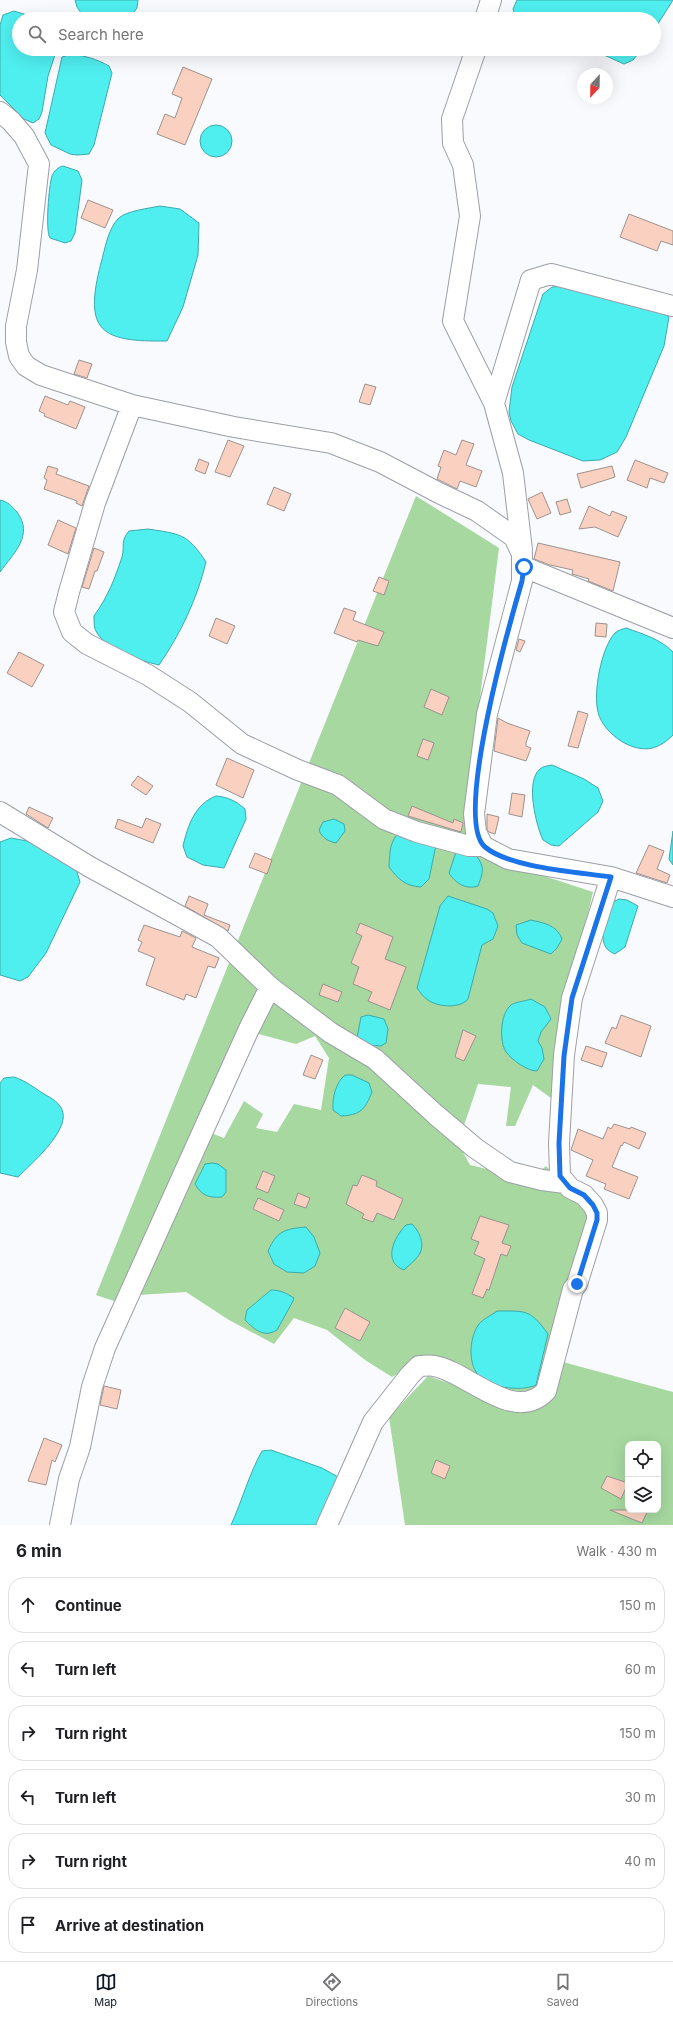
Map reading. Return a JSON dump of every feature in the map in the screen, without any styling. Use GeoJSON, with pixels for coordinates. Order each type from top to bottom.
{"type":"FeatureCollection","features":[{"type":"Feature","properties":{"kind":"street"},"geometry":{"type":"LineString","coordinates":[[487,12],[491,0]]}},
{"type":"Feature","properties":{"kind":"street"},"geometry":{"type":"LineString","coordinates":[[474,56],[452,118],[453,143],[463,165],[470,216],[453,322],[494,403],[513,473],[523,560],[522,581],[487,714],[474,814],[476,832],[483,846],[494,853],[516,861],[611,877],[673,897]]}},
{"type":"Feature","properties":{"kind":"street"},"geometry":{"type":"LineString","coordinates":[[0,112],[24,136],[39,164],[27,270],[16,326],[16,342],[19,356],[26,366],[41,375],[132,405],[234,427],[331,443],[380,462],[439,493],[478,511],[514,537],[523,560],[673,628]]}},
{"type":"Feature","properties":{"kind":"street"},"geometry":{"type":"LineString","coordinates":[[494,403],[531,280],[551,274],[673,306]]}},
{"type":"Feature","properties":{"kind":"street"},"geometry":{"type":"LineString","coordinates":[[132,405],[95,503],[69,592],[64,612],[72,632],[87,644],[148,675],[190,702],[242,744],[298,770],[338,785],[384,819],[417,832],[469,846],[483,846]]}},
{"type":"Feature","properties":{"kind":"street"},"geometry":{"type":"LineString","coordinates":[[0,812],[90,868],[218,937],[270,987],[331,1033],[375,1058],[436,1115],[475,1148],[510,1172],[542,1180],[565,1183]]}},
{"type":"Feature","properties":{"kind":"street"},"geometry":{"type":"LineString","coordinates":[[327,1525],[373,1422],[410,1374],[419,1366],[435,1366],[449,1371],[487,1392],[506,1399],[524,1402],[538,1398],[546,1391],[573,1290],[577,1284],[597,1220],[597,1213],[593,1205],[584,1195],[570,1188],[560,1176],[559,1143],[564,1056],[572,998],[611,877]]}},
{"type":"Feature","properties":{"kind":"street"},"geometry":{"type":"LineString","coordinates":[[60,1525],[70,1479],[80,1447],[92,1387],[106,1348],[248,1031],[270,987]]}},
{"type":"Feature","properties":{"kind":"green space"},"geometry":{"type":"Polygon","coordinates":[[[416,496],[499,548],[475,737],[469,831],[489,858],[593,892],[571,985],[555,1101],[533,1085],[515,1126],[506,1126],[511,1087],[478,1084],[458,1143],[470,1165],[531,1179],[546,1166],[590,1215],[539,1391],[526,1400],[421,1361],[392,1377],[365,1360],[327,1330],[294,1318],[274,1344],[229,1320],[186,1292],[138,1295],[211,1133],[224,1138],[244,1101],[263,1114],[256,1128],[277,1132],[294,1104],[321,1110],[329,1058],[315,1036],[296,1044],[248,1031],[120,1303],[96,1295],[416,496]]]}},
{"type":"Feature","properties":{"kind":"green space"},"geometry":{"type":"Polygon","coordinates":[[[563,1362],[673,1392],[673,1525],[405,1525],[389,1417],[428,1376],[517,1406],[563,1362]]]}},
{"type":"Feature","properties":{"kind":"water"},"geometry":{"type":"Polygon","coordinates":[[[75,0],[138,0],[137,8],[134,12],[80,12],[75,0]]]}},
{"type":"Feature","properties":{"kind":"water"},"geometry":{"type":"Polygon","coordinates":[[[517,0],[673,0],[661,19],[661,12],[514,12],[513,9],[517,0]]]}},
{"type":"Feature","properties":{"kind":"water"},"geometry":{"type":"Polygon","coordinates":[[[14,11],[17,12],[12,12],[12,56],[55,56],[48,76],[42,112],[39,119],[33,123],[24,119],[0,95],[0,25],[3,15],[14,11]]]}},
{"type":"Feature","properties":{"kind":"water"},"geometry":{"type":"Polygon","coordinates":[[[82,56],[91,58],[109,66],[112,73],[94,145],[89,154],[70,154],[51,145],[45,133],[62,57],[82,56]]]}},
{"type":"Feature","properties":{"kind":"water"},"geometry":{"type":"Polygon","coordinates":[[[606,56],[636,56],[633,60],[624,64],[606,56]]]}},
{"type":"Feature","properties":{"kind":"water"},"geometry":{"type":"Polygon","coordinates":[[[213,125],[219,125],[229,132],[232,141],[231,147],[225,154],[219,157],[213,157],[203,150],[200,144],[200,138],[207,128],[213,125]]]}},
{"type":"Feature","properties":{"kind":"water"},"geometry":{"type":"Polygon","coordinates":[[[63,166],[78,171],[82,180],[75,233],[71,241],[65,243],[50,238],[48,226],[49,197],[52,176],[59,167],[63,166]]]}},
{"type":"Feature","properties":{"kind":"water"},"geometry":{"type":"Polygon","coordinates":[[[160,206],[180,209],[199,223],[198,255],[183,307],[167,341],[144,341],[126,339],[112,335],[102,328],[97,318],[94,304],[101,263],[112,227],[119,218],[127,213],[160,206]]]}},
{"type":"Feature","properties":{"kind":"water"},"geometry":{"type":"Polygon","coordinates":[[[568,286],[660,311],[669,317],[664,346],[626,437],[617,452],[600,460],[583,461],[529,440],[518,434],[511,421],[509,412],[512,387],[543,294],[552,287],[568,286]]]}},
{"type":"Feature","properties":{"kind":"water"},"geometry":{"type":"Polygon","coordinates":[[[0,500],[8,503],[17,512],[22,520],[23,536],[16,551],[0,572],[0,500]]]}},
{"type":"Feature","properties":{"kind":"water"},"geometry":{"type":"Polygon","coordinates":[[[148,529],[182,536],[193,545],[206,562],[193,602],[174,641],[159,665],[133,657],[114,648],[99,636],[94,624],[94,616],[107,595],[119,566],[126,535],[129,531],[148,529]]]}},
{"type":"Feature","properties":{"kind":"water"},"geometry":{"type":"Polygon","coordinates":[[[626,628],[657,640],[673,652],[673,735],[662,744],[649,749],[631,746],[613,735],[606,728],[598,712],[597,683],[602,660],[610,640],[615,633],[626,628]]]}},
{"type":"Feature","properties":{"kind":"water"},"geometry":{"type":"Polygon","coordinates":[[[552,765],[584,779],[598,788],[603,801],[598,812],[559,846],[551,845],[543,840],[537,824],[533,803],[533,783],[536,775],[541,768],[552,765]]]}},
{"type":"Feature","properties":{"kind":"water"},"geometry":{"type":"Polygon","coordinates":[[[216,796],[232,800],[245,809],[246,819],[224,868],[203,865],[187,857],[183,846],[187,830],[194,816],[203,804],[216,796]]]}},
{"type":"Feature","properties":{"kind":"water"},"geometry":{"type":"Polygon","coordinates":[[[334,819],[344,824],[345,831],[336,843],[326,839],[319,830],[323,822],[334,819]]]}},
{"type":"Feature","properties":{"kind":"water"},"geometry":{"type":"Polygon","coordinates":[[[404,829],[436,845],[429,879],[421,887],[402,881],[389,867],[391,846],[395,837],[404,829]]]}},
{"type":"Feature","properties":{"kind":"water"},"geometry":{"type":"Polygon","coordinates":[[[673,831],[673,865],[669,859],[673,831]]]}},
{"type":"Feature","properties":{"kind":"water"},"geometry":{"type":"Polygon","coordinates":[[[11,838],[43,844],[76,869],[80,882],[46,953],[28,977],[20,981],[0,975],[0,842],[11,838]]]}},
{"type":"Feature","properties":{"kind":"water"},"geometry":{"type":"Polygon","coordinates":[[[471,849],[479,859],[482,867],[482,875],[478,886],[474,887],[461,885],[454,880],[449,873],[456,852],[471,849]]]}},
{"type":"Feature","properties":{"kind":"water"},"geometry":{"type":"Polygon","coordinates":[[[448,896],[487,909],[493,913],[498,926],[493,939],[482,945],[468,999],[454,1006],[432,1002],[417,988],[440,906],[448,896]]]}},
{"type":"Feature","properties":{"kind":"water"},"geometry":{"type":"Polygon","coordinates":[[[619,899],[627,900],[638,906],[625,947],[615,954],[608,950],[605,945],[603,932],[611,903],[619,899]]]}},
{"type":"Feature","properties":{"kind":"water"},"geometry":{"type":"Polygon","coordinates":[[[531,920],[550,925],[560,934],[562,939],[557,948],[551,954],[522,943],[517,935],[516,925],[531,920]]]}},
{"type":"Feature","properties":{"kind":"water"},"geometry":{"type":"Polygon","coordinates":[[[531,999],[545,1007],[551,1019],[541,1032],[538,1041],[542,1048],[544,1059],[537,1071],[533,1071],[516,1062],[506,1052],[502,1041],[503,1021],[507,1009],[513,1004],[531,999]]]}},
{"type":"Feature","properties":{"kind":"water"},"geometry":{"type":"Polygon","coordinates":[[[368,1015],[384,1019],[388,1029],[386,1043],[381,1046],[362,1045],[357,1038],[361,1017],[368,1015]]]}},
{"type":"Feature","properties":{"kind":"water"},"geometry":{"type":"Polygon","coordinates":[[[345,1075],[352,1075],[369,1083],[372,1092],[367,1103],[361,1110],[357,1113],[341,1116],[333,1110],[333,1100],[337,1086],[345,1075]]]}},
{"type":"Feature","properties":{"kind":"water"},"geometry":{"type":"Polygon","coordinates":[[[14,1077],[26,1082],[53,1099],[60,1106],[63,1113],[63,1121],[54,1139],[18,1177],[0,1173],[0,1083],[4,1078],[14,1077]]]}},
{"type":"Feature","properties":{"kind":"water"},"geometry":{"type":"Polygon","coordinates":[[[205,1164],[218,1164],[226,1170],[226,1192],[222,1197],[213,1197],[203,1194],[195,1184],[205,1164]]]}},
{"type":"Feature","properties":{"kind":"water"},"geometry":{"type":"Polygon","coordinates":[[[412,1224],[417,1230],[422,1241],[422,1245],[420,1253],[404,1270],[397,1266],[393,1261],[392,1249],[394,1242],[406,1225],[412,1224]]]}},
{"type":"Feature","properties":{"kind":"water"},"geometry":{"type":"Polygon","coordinates":[[[306,1227],[314,1237],[320,1253],[315,1266],[304,1273],[287,1272],[274,1264],[268,1251],[278,1235],[287,1230],[306,1227]]]}},
{"type":"Feature","properties":{"kind":"water"},"geometry":{"type":"Polygon","coordinates":[[[271,1290],[283,1292],[294,1298],[277,1330],[264,1333],[256,1330],[245,1320],[247,1310],[271,1290]]]}},
{"type":"Feature","properties":{"kind":"water"},"geometry":{"type":"Polygon","coordinates":[[[497,1311],[527,1313],[537,1320],[548,1334],[536,1385],[513,1388],[495,1385],[487,1382],[476,1372],[473,1367],[471,1348],[476,1329],[481,1322],[497,1311]]]}},
{"type":"Feature","properties":{"kind":"water"},"geometry":{"type":"Polygon","coordinates":[[[271,1450],[322,1468],[338,1477],[317,1525],[231,1525],[253,1469],[262,1451],[271,1450]]]}},
{"type":"Feature","properties":{"kind":"building"},"geometry":{"type":"Polygon","coordinates":[[[183,67],[212,79],[185,145],[157,134],[165,114],[175,118],[182,98],[172,94],[183,67]]]}},
{"type":"Feature","properties":{"kind":"building"},"geometry":{"type":"Polygon","coordinates":[[[88,200],[113,210],[105,228],[81,218],[88,200]]]}},
{"type":"Feature","properties":{"kind":"building"},"geometry":{"type":"Polygon","coordinates":[[[629,214],[673,231],[673,245],[661,241],[657,251],[620,237],[629,214]]]}},
{"type":"Feature","properties":{"kind":"building"},"geometry":{"type":"Polygon","coordinates":[[[79,360],[92,364],[87,378],[74,374],[79,360]]]}},
{"type":"Feature","properties":{"kind":"building"},"geometry":{"type":"Polygon","coordinates":[[[365,384],[376,387],[370,405],[359,402],[365,384]]]}},
{"type":"Feature","properties":{"kind":"building"},"geometry":{"type":"Polygon","coordinates":[[[45,396],[68,405],[70,401],[85,407],[76,429],[44,416],[45,414],[39,411],[45,396]]]}},
{"type":"Feature","properties":{"kind":"building"},"geometry":{"type":"Polygon","coordinates":[[[228,440],[244,446],[230,477],[215,472],[228,440]]]}},
{"type":"Feature","properties":{"kind":"building"},"geometry":{"type":"Polygon","coordinates":[[[462,440],[474,444],[466,465],[482,471],[476,487],[460,481],[457,489],[437,479],[441,467],[438,466],[444,450],[456,455],[462,440]]]}},
{"type":"Feature","properties":{"kind":"building"},"geometry":{"type":"Polygon","coordinates":[[[199,459],[209,463],[205,474],[195,470],[199,459]]]}},
{"type":"Feature","properties":{"kind":"building"},"geometry":{"type":"Polygon","coordinates":[[[635,460],[668,473],[664,483],[650,478],[647,488],[627,480],[635,460]]]}},
{"type":"Feature","properties":{"kind":"building"},"geometry":{"type":"Polygon","coordinates":[[[48,466],[58,469],[56,474],[89,486],[82,506],[76,503],[77,501],[44,489],[47,480],[44,478],[48,466]]]}},
{"type":"Feature","properties":{"kind":"building"},"geometry":{"type":"Polygon","coordinates":[[[612,466],[615,477],[581,488],[577,474],[612,466]]]}},
{"type":"Feature","properties":{"kind":"building"},"geometry":{"type":"Polygon","coordinates":[[[274,487],[291,494],[284,511],[267,504],[274,487]]]}},
{"type":"Feature","properties":{"kind":"building"},"geometry":{"type":"Polygon","coordinates":[[[542,492],[551,513],[537,519],[528,499],[542,492]]]}},
{"type":"Feature","properties":{"kind":"building"},"geometry":{"type":"Polygon","coordinates":[[[567,499],[571,512],[560,515],[556,502],[567,499]]]}},
{"type":"Feature","properties":{"kind":"building"},"geometry":{"type":"Polygon","coordinates":[[[589,506],[610,516],[612,511],[627,517],[618,537],[595,527],[579,529],[589,506]]]}},
{"type":"Feature","properties":{"kind":"building"},"geometry":{"type":"Polygon","coordinates":[[[58,520],[76,528],[68,554],[48,545],[58,520]]]}},
{"type":"Feature","properties":{"kind":"building"},"geometry":{"type":"Polygon","coordinates":[[[538,543],[620,562],[613,591],[588,581],[589,579],[572,574],[573,570],[550,565],[534,559],[538,543]]]}},
{"type":"Feature","properties":{"kind":"building"},"geometry":{"type":"Polygon","coordinates":[[[94,548],[104,552],[97,571],[95,571],[89,589],[82,587],[94,548]]]}},
{"type":"Feature","properties":{"kind":"building"},"geometry":{"type":"Polygon","coordinates":[[[379,577],[389,581],[384,595],[373,591],[379,577]]]}},
{"type":"Feature","properties":{"kind":"building"},"geometry":{"type":"Polygon","coordinates":[[[344,608],[356,612],[353,620],[384,632],[378,646],[358,640],[357,642],[334,633],[344,608]]]}},
{"type":"Feature","properties":{"kind":"building"},"geometry":{"type":"Polygon","coordinates":[[[216,618],[235,626],[227,644],[209,636],[216,618]]]}},
{"type":"Feature","properties":{"kind":"building"},"geometry":{"type":"Polygon","coordinates":[[[596,623],[607,624],[606,637],[595,636],[596,623]]]}},
{"type":"Feature","properties":{"kind":"building"},"geometry":{"type":"Polygon","coordinates":[[[519,639],[525,641],[520,652],[516,650],[519,639]]]}},
{"type":"Feature","properties":{"kind":"building"},"geometry":{"type":"Polygon","coordinates":[[[19,652],[44,665],[32,687],[7,673],[19,652]]]}},
{"type":"Feature","properties":{"kind":"building"},"geometry":{"type":"Polygon","coordinates":[[[431,689],[449,697],[442,715],[424,707],[431,689]]]}},
{"type":"Feature","properties":{"kind":"building"},"geometry":{"type":"Polygon","coordinates":[[[578,711],[588,714],[578,748],[568,746],[578,711]]]}},
{"type":"Feature","properties":{"kind":"building"},"geometry":{"type":"Polygon","coordinates":[[[498,718],[507,723],[530,731],[526,746],[531,748],[526,761],[494,751],[498,718]]]}},
{"type":"Feature","properties":{"kind":"building"},"geometry":{"type":"Polygon","coordinates":[[[423,739],[434,743],[428,760],[417,756],[423,739]]]}},
{"type":"Feature","properties":{"kind":"building"},"geometry":{"type":"Polygon","coordinates":[[[227,758],[254,770],[243,798],[216,785],[227,758]]]}},
{"type":"Feature","properties":{"kind":"building"},"geometry":{"type":"Polygon","coordinates":[[[138,776],[153,786],[146,795],[131,785],[138,776]]]}},
{"type":"Feature","properties":{"kind":"building"},"geometry":{"type":"Polygon","coordinates":[[[512,793],[525,795],[522,817],[509,814],[512,793]]]}},
{"type":"Feature","properties":{"kind":"building"},"geometry":{"type":"Polygon","coordinates":[[[412,806],[453,823],[454,819],[463,823],[461,832],[408,816],[412,806]]]}},
{"type":"Feature","properties":{"kind":"building"},"geometry":{"type":"Polygon","coordinates":[[[29,807],[53,818],[48,828],[26,814],[29,807]]]}},
{"type":"Feature","properties":{"kind":"building"},"geometry":{"type":"Polygon","coordinates":[[[487,814],[499,817],[495,834],[489,832],[487,829],[487,814]]]}},
{"type":"Feature","properties":{"kind":"building"},"geometry":{"type":"Polygon","coordinates":[[[146,818],[161,824],[153,843],[115,828],[118,819],[142,828],[146,818]]]}},
{"type":"Feature","properties":{"kind":"building"},"geometry":{"type":"Polygon","coordinates":[[[649,845],[664,851],[657,869],[670,875],[667,883],[636,873],[649,845]]]}},
{"type":"Feature","properties":{"kind":"building"},"geometry":{"type":"Polygon","coordinates":[[[255,853],[272,860],[267,874],[249,867],[255,853]]]}},
{"type":"Feature","properties":{"kind":"building"},"geometry":{"type":"Polygon","coordinates":[[[189,896],[208,904],[204,915],[230,925],[228,931],[185,906],[189,896]]]}},
{"type":"Feature","properties":{"kind":"building"},"geometry":{"type":"Polygon","coordinates":[[[360,923],[393,937],[385,959],[406,967],[390,1010],[368,1001],[372,992],[353,984],[359,967],[351,963],[362,936],[356,933],[360,923]]]}},
{"type":"Feature","properties":{"kind":"building"},"geometry":{"type":"Polygon","coordinates":[[[144,925],[180,937],[182,931],[196,938],[192,947],[219,958],[215,968],[208,966],[196,998],[186,994],[184,1000],[146,985],[155,958],[138,951],[142,942],[138,940],[144,925]]]}},
{"type":"Feature","properties":{"kind":"building"},"geometry":{"type":"Polygon","coordinates":[[[323,984],[342,992],[338,1002],[319,995],[323,984]]]}},
{"type":"Feature","properties":{"kind":"building"},"geometry":{"type":"Polygon","coordinates":[[[621,1015],[651,1026],[641,1057],[605,1043],[612,1027],[616,1029],[621,1015]]]}},
{"type":"Feature","properties":{"kind":"building"},"geometry":{"type":"Polygon","coordinates":[[[463,1030],[476,1036],[464,1061],[455,1057],[463,1030]]]}},
{"type":"Feature","properties":{"kind":"building"},"geometry":{"type":"Polygon","coordinates":[[[586,1046],[607,1053],[602,1067],[581,1060],[586,1046]]]}},
{"type":"Feature","properties":{"kind":"building"},"geometry":{"type":"Polygon","coordinates":[[[311,1055],[323,1060],[315,1079],[303,1075],[311,1055]]]}},
{"type":"Feature","properties":{"kind":"building"},"geometry":{"type":"Polygon","coordinates":[[[614,1124],[630,1129],[631,1127],[646,1133],[639,1149],[624,1142],[622,1146],[621,1145],[612,1167],[638,1177],[629,1199],[604,1189],[606,1184],[586,1176],[593,1160],[571,1150],[578,1129],[603,1139],[608,1127],[611,1129],[614,1124]]]}},
{"type":"Feature","properties":{"kind":"building"},"geometry":{"type":"Polygon","coordinates":[[[263,1171],[275,1176],[268,1193],[256,1188],[263,1171]]]}},
{"type":"Feature","properties":{"kind":"building"},"geometry":{"type":"Polygon","coordinates":[[[362,1175],[377,1181],[376,1186],[403,1199],[394,1220],[377,1213],[373,1222],[362,1218],[364,1214],[346,1204],[353,1185],[357,1186],[362,1175]]]}},
{"type":"Feature","properties":{"kind":"building"},"geometry":{"type":"Polygon","coordinates":[[[298,1193],[310,1198],[306,1208],[294,1204],[298,1193]]]}},
{"type":"Feature","properties":{"kind":"building"},"geometry":{"type":"Polygon","coordinates":[[[258,1198],[284,1210],[279,1221],[253,1209],[258,1198]]]}},
{"type":"Feature","properties":{"kind":"building"},"geometry":{"type":"Polygon","coordinates":[[[480,1216],[509,1225],[502,1243],[511,1246],[507,1256],[501,1254],[489,1290],[487,1289],[483,1298],[472,1294],[485,1259],[474,1254],[479,1242],[471,1239],[480,1216]]]}},
{"type":"Feature","properties":{"kind":"building"},"geometry":{"type":"Polygon","coordinates":[[[345,1308],[370,1322],[360,1341],[335,1328],[345,1308]]]}},
{"type":"Feature","properties":{"kind":"building"},"geometry":{"type":"Polygon","coordinates":[[[104,1386],[121,1390],[117,1409],[100,1405],[104,1386]]]}},
{"type":"Feature","properties":{"kind":"building"},"geometry":{"type":"Polygon","coordinates":[[[44,1438],[62,1445],[55,1462],[52,1460],[46,1485],[28,1481],[44,1438]]]}},
{"type":"Feature","properties":{"kind":"building"},"geometry":{"type":"Polygon","coordinates":[[[436,1460],[450,1466],[445,1479],[431,1473],[436,1460]]]}},
{"type":"Feature","properties":{"kind":"building"},"geometry":{"type":"Polygon","coordinates":[[[607,1476],[625,1482],[625,1490],[621,1499],[601,1488],[607,1476]]]}},
{"type":"Feature","properties":{"kind":"building"},"geometry":{"type":"Polygon","coordinates":[[[610,1510],[625,1510],[625,1513],[647,1513],[642,1523],[610,1510]]]}},
{"type":"Feature","properties":{"kind":"route"},"geometry":{"type":"LineString","coordinates":[[524,567],[522,581],[487,714],[474,814],[476,832],[483,846],[494,853],[508,859],[531,864],[611,877],[572,998],[564,1056],[559,1143],[560,1176],[570,1188],[584,1195],[593,1205],[597,1213],[597,1220],[577,1284]]}}]}
